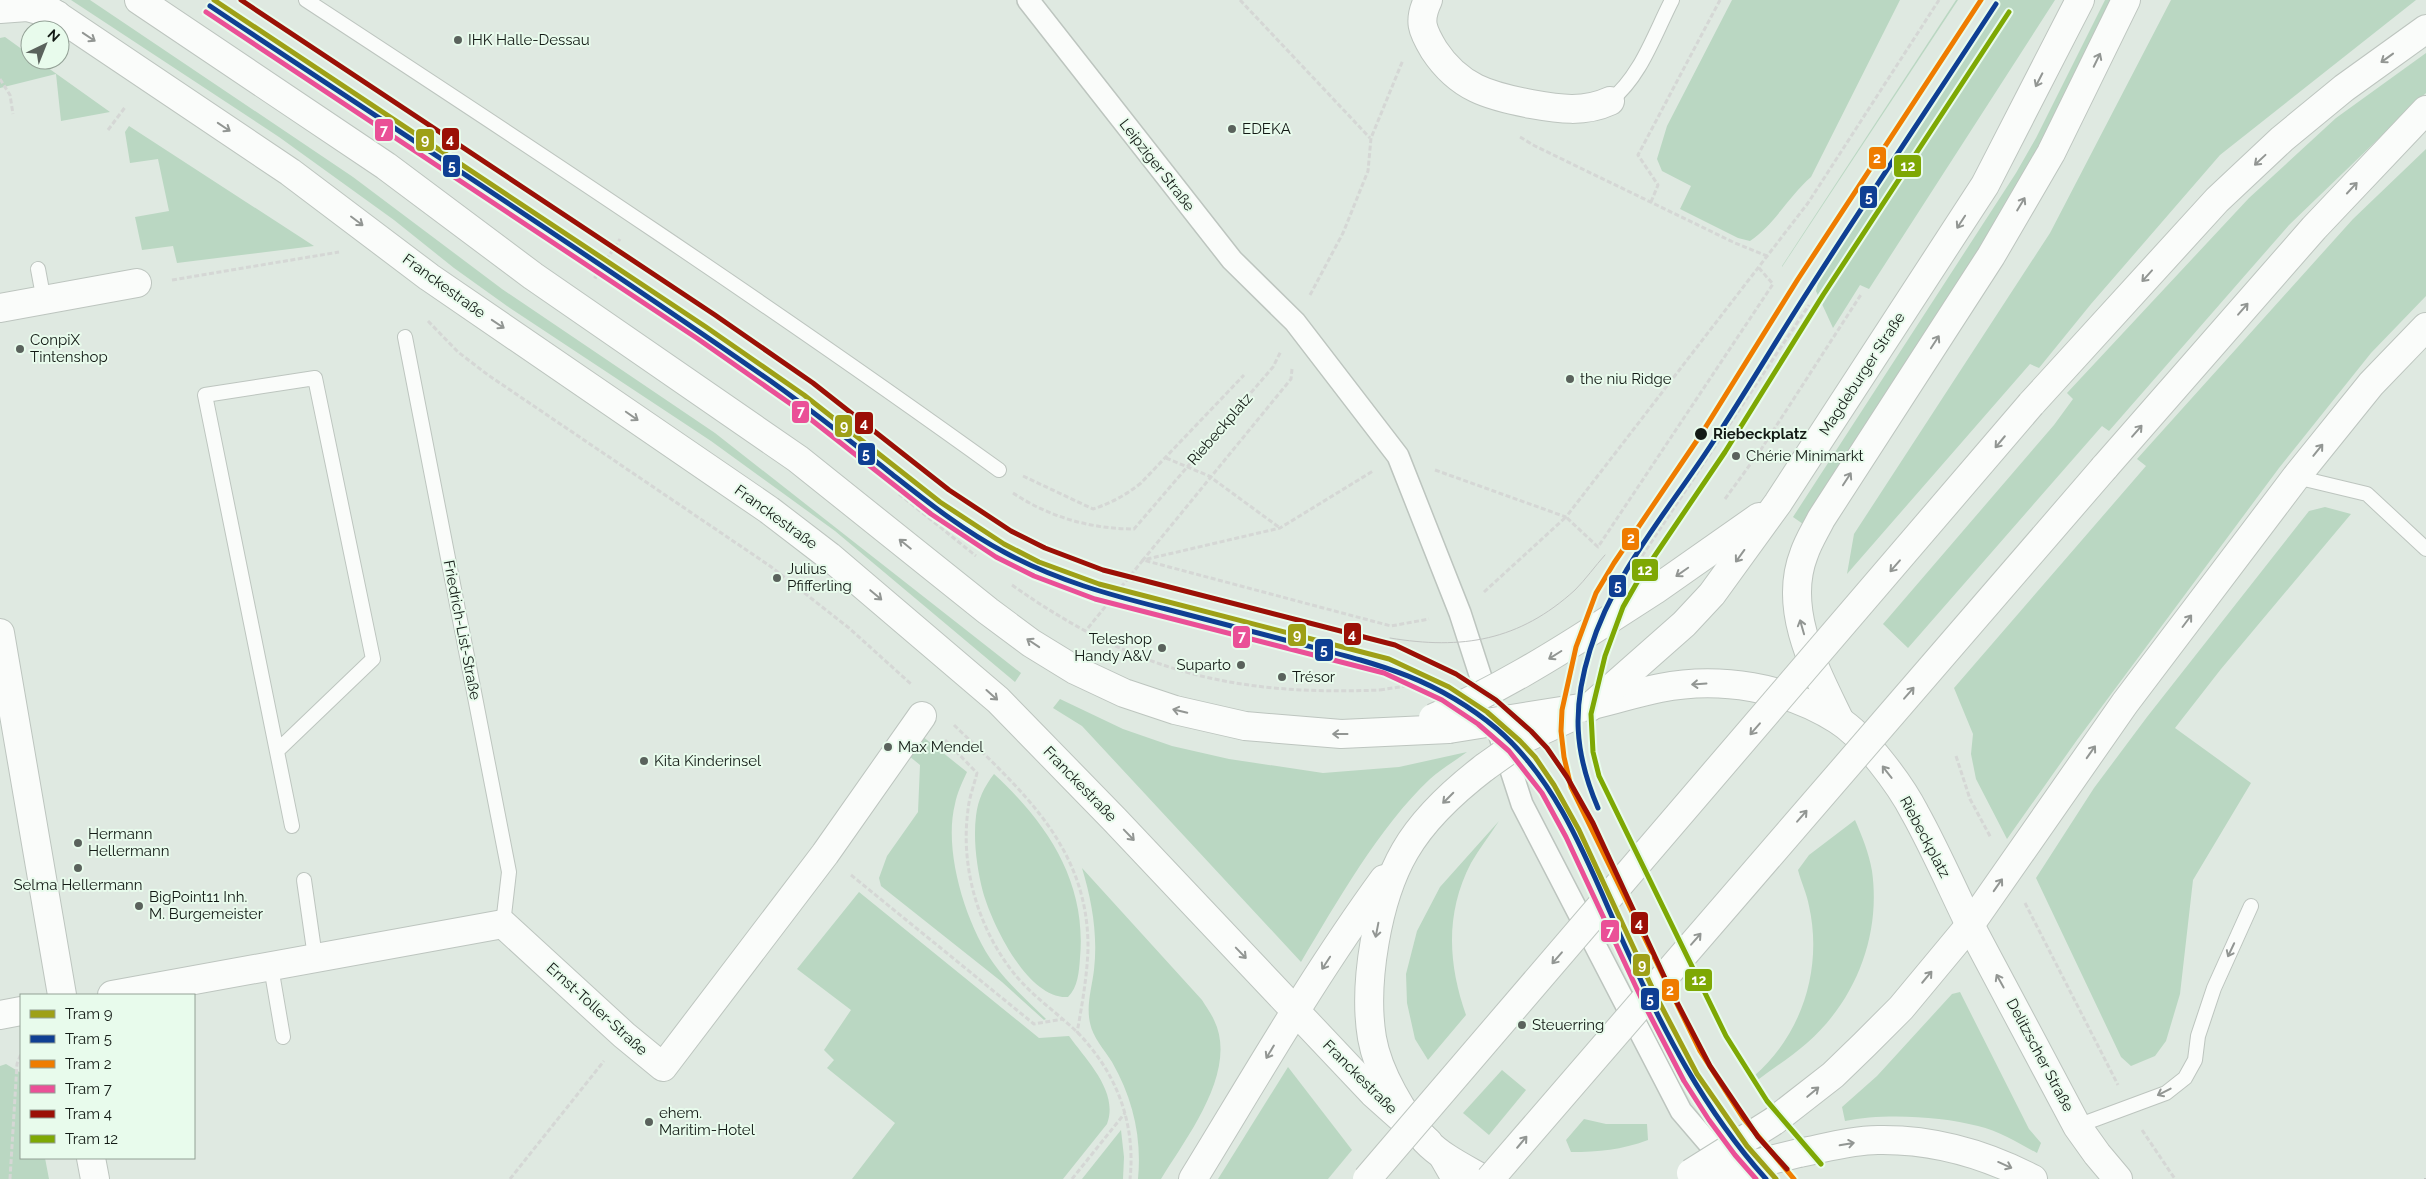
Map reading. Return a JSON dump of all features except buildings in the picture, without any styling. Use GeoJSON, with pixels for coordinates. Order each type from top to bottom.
{"type":"FeatureCollection","features":[{"type":"Feature","properties":{"kind":"main road","name":"Franckestraße"},"geometry":{"type":"LineString","coordinates":[[34,0],[290,172],[429,277],[769,510],[829,556],[998,700],[1296,1010],[1373,1093],[1428,1142]]}},
{"type":"Feature","properties":{"kind":"main road"},"geometry":{"type":"LineString","coordinates":[[139,0],[386,166],[533,276],[798,459],[988,611],[1031,642],[1075,670],[1124,693],[1175,710],[1246,726],[1331,734],[1389,732],[1441,723],[1583,709]]}},
{"type":"Feature","properties":{"kind":"main road","name":"Magdeburger Straße"},"geometry":{"type":"LineString","coordinates":[[1583,709],[1684,624],[1712,594],[1778,502],[1985,185],[2080,0]]}},
{"type":"Feature","properties":{"kind":"main road"},"geometry":{"type":"LineString","coordinates":[[1840,721],[1815,668],[1801,621],[1797,599],[1798,579],[1803,554],[1821,520],[1991,256],[2051,153],[2126,0]]}},
{"type":"Feature","properties":{"kind":"main road"},"geometry":{"type":"LineString","coordinates":[[0,9],[27,8],[57,15]]}},
{"type":"Feature","properties":{"kind":"main road"},"geometry":{"type":"LineString","coordinates":[[1424,8],[1427,38],[1439,57],[1454,74],[1492,96],[1561,110],[1595,108],[1610,101]]}},
{"type":"Feature","properties":{"kind":"main road"},"geometry":{"type":"LineString","coordinates":[[1367,1179],[1932,522],[2031,404],[2216,200],[2282,139],[2336,95],[2426,29]]}},
{"type":"Feature","properties":{"kind":"main road"},"geometry":{"type":"LineString","coordinates":[[1490,1179],[2104,468],[2314,228],[2426,110]]}},
{"type":"Feature","properties":{"kind":"main road"},"geometry":{"type":"LineString","coordinates":[[0,308],[137,283]]}},
{"type":"Feature","properties":{"kind":"main road"},"geometry":{"type":"LineString","coordinates":[[1691,1178],[1774,1121],[1834,1075],[1901,1008],[1970,925],[2125,703],[2296,478],[2371,384],[2426,327]]}},
{"type":"Feature","properties":{"kind":"main road"},"geometry":{"type":"LineString","coordinates":[[1441,723],[1610,619],[1689,567],[1778,502]]}},
{"type":"Feature","properties":{"kind":"main road"},"geometry":{"type":"LineString","coordinates":[[0,633],[62,994]]}},
{"type":"Feature","properties":{"kind":"main road","name":"Riebeckplatz"},"geometry":{"type":"LineString","coordinates":[[1483,1179],[1428,1142],[1405,1113],[1387,1083],[1372,1040],[1368,1003],[1377,928],[1388,891],[1404,851],[1424,824],[1448,798],[1485,766],[1526,738],[1583,709],[1660,688],[1705,684],[1741,685],[1816,708],[1840,721],[1871,751],[1915,812],[1970,925]]}},
{"type":"Feature","properties":{"kind":"main road","name":"Ernst-Toller-Straße"},"geometry":{"type":"LineString","coordinates":[[504,924],[624,1036],[664,1067],[825,854],[920,703]]}},
{"type":"Feature","properties":{"kind":"main road"},"geometry":{"type":"LineString","coordinates":[[1194,1179],[1296,1010],[1348,929],[1404,851]]}},
{"type":"Feature","properties":{"kind":"main road"},"geometry":{"type":"LineString","coordinates":[[118,994],[504,924]]}},
{"type":"Feature","properties":{"kind":"main road","name":"Delitzscher Straße"},"geometry":{"type":"LineString","coordinates":[[1970,925],[2077,1126],[2118,1179]]}},
{"type":"Feature","properties":{"kind":"main road"},"geometry":{"type":"LineString","coordinates":[[0,1015],[20,1011]]}},
{"type":"Feature","properties":{"kind":"main road"},"geometry":{"type":"LineString","coordinates":[[1691,1178],[1799,1153],[1870,1140],[1910,1141],[1973,1153],[2006,1165],[2033,1179]]}},
{"type":"Feature","properties":{"kind":"main road"},"geometry":{"type":"LineString","coordinates":[[91,1159],[95,1179]]}},
{"type":"Feature","properties":{"kind":"street","name":"Leipziger Straße"},"geometry":{"type":"LineString","coordinates":[[1028,0],[1232,260],[1295,322]]}},
{"type":"Feature","properties":{"kind":"street"},"geometry":{"type":"LineString","coordinates":[[1295,322],[1398,456],[1460,614],[1522,804],[1682,1111],[1739,1179]]}},
{"type":"Feature","properties":{"kind":"lane"},"geometry":{"type":"LineString","coordinates":[[306,0],[635,216],[864,373],[999,470]]}},
{"type":"Feature","properties":{"kind":"lane"},"geometry":{"type":"LineString","coordinates":[[1610,101],[1624,90],[1634,75],[1672,0]]}},
{"type":"Feature","properties":{"kind":"lane"},"geometry":{"type":"LineString","coordinates":[[38,268],[44,301]]}},
{"type":"Feature","properties":{"kind":"lane","name":"Friedrich-List-Straße"},"geometry":{"type":"LineString","coordinates":[[405,336],[508,872],[504,924]]}},
{"type":"Feature","properties":{"kind":"lane"},"geometry":{"type":"LineString","coordinates":[[277,751],[373,659],[315,378],[205,395],[292,826]]}},
{"type":"Feature","properties":{"kind":"lane"},"geometry":{"type":"LineString","coordinates":[[2296,478],[2367,494],[2426,549]]}},
{"type":"Feature","properties":{"kind":"lane"},"geometry":{"type":"LineString","coordinates":[[304,880],[315,957]]}},
{"type":"Feature","properties":{"kind":"lane"},"geometry":{"type":"LineString","coordinates":[[2077,1126],[2166,1093],[2185,1078],[2195,1060],[2198,1036],[2214,988],[2251,906]]}},
{"type":"Feature","properties":{"kind":"lane"},"geometry":{"type":"LineString","coordinates":[[271,967],[283,1037]]}},
{"type":"Feature","properties":{"kind":"lane"},"geometry":{"type":"LineString","coordinates":[[1428,1142],[1448,1179]]}},
{"type":"Feature","properties":{"kind":"path"},"geometry":{"type":"LineString","coordinates":[[1240,0],[1370,138]]}},
{"type":"Feature","properties":{"kind":"path"},"geometry":{"type":"LineString","coordinates":[[1651,202],[1658,186],[1638,155],[1720,0]]}},
{"type":"Feature","properties":{"kind":"path"},"geometry":{"type":"LineString","coordinates":[[1143,560],[1391,626],[1460,614],[1566,517],[1808,203],[1939,0]]}},
{"type":"Feature","properties":{"kind":"path","name":"Riebeckplatz"},"geometry":{"type":"LineString","coordinates":[[999,470],[1006,488],[1024,500],[1059,516],[1086,526],[1134,529],[1273,367],[1343,233],[1368,170],[1370,138],[1424,8]]}},
{"type":"Feature","properties":{"kind":"path"},"geometry":{"type":"LineString","coordinates":[[0,79],[10,95],[13,114]]}},
{"type":"Feature","properties":{"kind":"path"},"geometry":{"type":"LineString","coordinates":[[108,130],[126,106]]}},
{"type":"Feature","properties":{"kind":"path"},"geometry":{"type":"LineString","coordinates":[[1512,132],[1535,146],[1767,256]]}},
{"type":"Feature","properties":{"kind":"path"},"geometry":{"type":"LineString","coordinates":[[603,282],[595,277],[635,216]]}},
{"type":"Feature","properties":{"kind":"path"},"geometry":{"type":"LineString","coordinates":[[172,280],[339,252]]}},
{"type":"Feature","properties":{"kind":"path"},"geometry":{"type":"LineString","coordinates":[[1143,560],[1280,528],[1398,456],[1566,517],[1598,547],[1773,284],[1759,268]]}},
{"type":"Feature","properties":{"kind":"path"},"geometry":{"type":"LineString","coordinates":[[1719,506],[1760,451],[1862,293]]}},
{"type":"Feature","properties":{"kind":"path"},"geometry":{"type":"LineString","coordinates":[[1639,561],[1809,305]]}},
{"type":"Feature","properties":{"kind":"path"},"geometry":{"type":"LineString","coordinates":[[424,317],[458,352],[488,376],[770,566],[849,628],[920,703],[977,773],[968,810],[967,856],[977,904],[994,946],[1018,978],[1077,1033],[1110,1075],[1126,1112],[1131,1145],[1130,1179]]}},
{"type":"Feature","properties":{"kind":"path"},"geometry":{"type":"LineString","coordinates":[[1088,628],[1209,476],[1291,379],[1295,322]]}},
{"type":"Feature","properties":{"kind":"path"},"geometry":{"type":"LineString","coordinates":[[999,470],[1017,473],[1092,509],[1125,496],[1166,458],[1244,375]]}},
{"type":"Feature","properties":{"kind":"path"},"geometry":{"type":"LineString","coordinates":[[1166,458],[1209,476],[1280,528]]}},
{"type":"Feature","properties":{"kind":"path"},"geometry":{"type":"LineString","coordinates":[[894,490],[977,557]]}},
{"type":"Feature","properties":{"kind":"path"},"geometry":{"type":"LineString","coordinates":[[1008,581],[1050,610],[1108,644],[1152,662],[1187,673],[1223,682],[1266,689],[1340,692],[1380,690]]}},
{"type":"Feature","properties":{"kind":"path"},"geometry":{"type":"LineString","coordinates":[[1111,601],[1386,670]]}},
{"type":"Feature","properties":{"kind":"path"},"geometry":{"type":"LineString","coordinates":[[952,723],[1031,802],[1074,866],[1083,894],[1088,947],[1087,968],[1077,1033]]}},
{"type":"Feature","properties":{"kind":"path"},"geometry":{"type":"LineString","coordinates":[[1956,756],[1970,799],[2009,870],[2128,1106],[2152,1147],[2175,1179]]}},
{"type":"Feature","properties":{"kind":"path"},"geometry":{"type":"LineString","coordinates":[[825,854],[1034,1024],[1063,1019]]}},
{"type":"Feature","properties":{"kind":"path"},"geometry":{"type":"LineString","coordinates":[[510,1179],[624,1036]]}},
{"type":"Feature","properties":{"kind":"path"},"geometry":{"type":"LineString","coordinates":[[10,1179],[17,1064],[20,1056]]}},
{"type":"Feature","properties":{"kind":"path"},"geometry":{"type":"LineString","coordinates":[[1072,1179],[1126,1112]]}},
{"type":"Feature","properties":{"kind":"green space"},"geometry":{"type":"Polygon","coordinates":[[[71,0],[90,0],[353,177],[502,289],[715,433],[1021,673],[1015,682],[835,531],[711,441],[507,306],[454,268],[394,220],[279,137],[71,0]]]}},
{"type":"Feature","properties":{"kind":"green space"},"geometry":{"type":"Polygon","coordinates":[[[1732,0],[1900,0],[1811,177],[1767,227],[1750,241],[1738,238],[1680,209],[1691,186],[1662,171],[1657,159],[1667,126],[1732,0]]]}},
{"type":"Feature","properties":{"kind":"green space"},"geometry":{"type":"Polygon","coordinates":[[[1956,0],[1958,0],[1782,267],[1782,266],[1956,0]]]}},
{"type":"Feature","properties":{"kind":"green space"},"geometry":{"type":"Polygon","coordinates":[[[1999,0],[2055,0],[1869,289],[1860,285],[1833,328],[1816,291],[1820,274],[1999,0]]]}},
{"type":"Feature","properties":{"kind":"green space"},"geometry":{"type":"Polygon","coordinates":[[[2105,0],[2114,0],[2020,188],[1803,524],[1793,517],[2016,173],[2036,138],[2105,0]]]}},
{"type":"Feature","properties":{"kind":"green space"},"geometry":{"type":"Polygon","coordinates":[[[2171,0],[2416,0],[2220,155],[2091,304],[2039,368],[2030,364],[1847,574],[1854,534],[2050,233],[2171,0]]]}},
{"type":"Feature","properties":{"kind":"green space"},"geometry":{"type":"Polygon","coordinates":[[[5,37],[20,48],[20,70],[51,70],[110,112],[61,121],[56,74],[0,88],[0,38],[5,37]]]}},
{"type":"Feature","properties":{"kind":"green space"},"geometry":{"type":"Polygon","coordinates":[[[2426,53],[2426,93],[2289,225],[2109,431],[2102,426],[1908,648],[1883,624],[2054,425],[2073,399],[2067,393],[2249,198],[2336,118],[2426,53]]]}},
{"type":"Feature","properties":{"kind":"green space"},"geometry":{"type":"Polygon","coordinates":[[[129,126],[314,246],[177,263],[173,246],[142,250],[135,217],[169,211],[158,159],[130,163],[125,132],[129,126]]]}},
{"type":"Feature","properties":{"kind":"green space"},"geometry":{"type":"Polygon","coordinates":[[[2426,149],[2426,296],[2371,353],[2279,468],[2077,740],[2007,839],[1976,779],[1971,754],[1973,734],[1954,688],[2146,466],[2137,459],[2353,219],[2426,149]]]}},
{"type":"Feature","properties":{"kind":"green space"},"geometry":{"type":"Polygon","coordinates":[[[2325,507],[2351,514],[2221,669],[2175,728],[2251,783],[2193,880],[2180,994],[2166,1041],[2155,1056],[2131,1066],[2121,1057],[2036,878],[2094,788],[2147,717],[2309,511],[2325,507]]]}},
{"type":"Feature","properties":{"kind":"green space"},"geometry":{"type":"Polygon","coordinates":[[[1060,699],[1123,729],[1172,746],[1229,759],[1323,773],[1399,767],[1467,752],[1430,779],[1393,819],[1360,866],[1301,962],[1082,726],[1053,708],[1060,699]]]}},
{"type":"Feature","properties":{"kind":"green space"},"geometry":{"type":"Polygon","coordinates":[[[917,732],[967,772],[957,796],[952,823],[952,843],[959,887],[974,929],[994,964],[1046,1019],[1044,1020],[1002,982],[881,886],[879,878],[887,856],[918,812],[920,765],[903,751],[917,732]]]}},
{"type":"Feature","properties":{"kind":"green space"},"geometry":{"type":"Polygon","coordinates":[[[994,774],[1031,813],[1060,856],[1070,879],[1077,904],[1080,930],[1080,958],[1076,984],[1068,997],[1053,995],[1026,974],[1003,940],[983,892],[976,854],[976,816],[982,794],[994,774]]]}},
{"type":"Feature","properties":{"kind":"green space"},"geometry":{"type":"Polygon","coordinates":[[[1855,820],[1869,858],[1874,895],[1873,919],[1861,965],[1839,1007],[1824,1026],[1801,1048],[1755,1082],[1754,1076],[1785,1041],[1796,1021],[1805,999],[1810,976],[1813,953],[1813,929],[1808,901],[1798,870],[1809,855],[1855,820]]]}},
{"type":"Feature","properties":{"kind":"green space"},"geometry":{"type":"Polygon","coordinates":[[[1499,821],[1471,863],[1457,901],[1453,920],[1453,958],[1460,996],[1466,1015],[1428,1060],[1415,1039],[1407,1003],[1406,974],[1417,931],[1440,887],[1499,821]]]}},
{"type":"Feature","properties":{"kind":"green space"},"geometry":{"type":"Polygon","coordinates":[[[1082,868],[1202,1000],[1214,1020],[1220,1040],[1220,1061],[1215,1082],[1195,1124],[1161,1179],[1138,1179],[1139,1148],[1131,1104],[1112,1062],[1096,1039],[1091,1028],[1089,1003],[1094,970],[1095,931],[1089,893],[1082,868]]]}},
{"type":"Feature","properties":{"kind":"green space"},"geometry":{"type":"Polygon","coordinates":[[[859,892],[1039,1038],[1069,1036],[1092,1066],[1109,1100],[1110,1112],[1107,1124],[1063,1179],[852,1179],[895,1123],[827,1068],[834,1060],[824,1050],[851,1010],[797,969],[859,892]]]}},
{"type":"Feature","properties":{"kind":"green space"},"geometry":{"type":"Polygon","coordinates":[[[1960,992],[2029,1129],[2041,1143],[2037,1153],[1993,1131],[1947,1120],[1894,1116],[1845,1121],[1842,1107],[1877,1076],[1952,994],[1960,992]]]}},
{"type":"Feature","properties":{"kind":"green space"},"geometry":{"type":"Polygon","coordinates":[[[6,1064],[20,1072],[20,1159],[45,1159],[49,1179],[0,1179],[0,1066],[6,1064]]]}},
{"type":"Feature","properties":{"kind":"green space"},"geometry":{"type":"Polygon","coordinates":[[[1288,1067],[1352,1150],[1328,1179],[1218,1179],[1288,1067]]]}},
{"type":"Feature","properties":{"kind":"green space"},"geometry":{"type":"Polygon","coordinates":[[[1502,1070],[1526,1090],[1489,1135],[1463,1113],[1502,1070]]]}},
{"type":"Feature","properties":{"kind":"green space"},"geometry":{"type":"Polygon","coordinates":[[[1584,1119],[1606,1124],[1647,1124],[1648,1140],[1610,1150],[1571,1152],[1566,1140],[1584,1119]]]}},
{"type":"Feature","properties":{"kind":"green space"},"geometry":{"type":"Polygon","coordinates":[[[1121,1130],[1124,1157],[1123,1179],[1082,1179],[1121,1130]]]}},
{"type":"Feature","properties":{"kind":"tram line","name":"9"},"geometry":{"type":"LineString","coordinates":[[214,0],[706,327],[804,395],[940,502],[1004,544],[1039,562],[1099,584],[1389,659],[1449,687],[1487,712],[1535,757],[1554,785],[1579,830],[1656,996],[1697,1074],[1747,1146],[1776,1179]]}},
{"type":"Feature","properties":{"kind":"tram line","name":"4"},"geometry":{"type":"LineString","coordinates":[[241,0],[715,315],[813,383],[949,490],[1011,531],[1045,548],[1103,570],[1395,645],[1456,674],[1496,700],[1547,748],[1567,777],[1593,823],[1670,989],[1710,1066],[1758,1137],[1787,1169]]}},
{"type":"Feature","properties":{"kind":"tram line","name":"2"},"geometry":{"type":"LineString","coordinates":[[1794,1179],[1743,1118],[1700,1051],[1571,787],[1564,757],[1561,731],[1562,710],[1576,647],[1596,593],[1614,563],[1700,436],[1798,279],[1981,0]]}},
{"type":"Feature","properties":{"kind":"tram line","name":"5"},"geometry":{"type":"LineString","coordinates":[[1598,808],[1590,788],[1580,749],[1578,711],[1580,691],[1590,650],[1600,621],[1613,594],[1644,542],[1713,442],[1833,252],[1996,4]]}},
{"type":"Feature","properties":{"kind":"tram line","name":"5"},"geometry":{"type":"LineString","coordinates":[[210,6],[691,326],[808,408],[930,504],[988,543],[1043,571],[1104,592],[1382,666],[1429,685],[1452,697],[1497,729],[1519,751],[1557,802],[1586,859],[1654,1008],[1686,1068],[1723,1125],[1766,1179]]}},
{"type":"Feature","properties":{"kind":"tram line","name":"7"},"geometry":{"type":"LineString","coordinates":[[206,12],[698,339],[795,407],[931,514],[996,557],[1034,576],[1095,599],[1384,673],[1442,700],[1478,724],[1509,751],[1542,793],[1566,837],[1643,1002],[1684,1081],[1709,1120],[1756,1179]]}},
{"type":"Feature","properties":{"kind":"tram line","name":"12"},"geometry":{"type":"LineString","coordinates":[[1821,1164],[1767,1101],[1726,1036],[1599,776],[1593,752],[1591,714],[1605,656],[1623,607],[1639,579],[1725,452],[1823,295],[2009,12]]}},
{"type":"Feature","properties":{"kind":"tram line"},"geometry":{"type":"LineString","coordinates":[[1390,638],[1441,643],[1465,642],[1511,631],[1533,621],[1554,607],[1575,590],[1605,555]]}},
{"type":"Feature","properties":{"kind":"place","name":"IHK Halle-Dessau"},"geometry":{"type":"Point","coordinates":[458,40]}},
{"type":"Feature","properties":{"kind":"place","name":"EDEKA"},"geometry":{"type":"Point","coordinates":[1232,129]}},
{"type":"Feature","properties":{"kind":"place","name":"ConpiX Tintenshop"},"geometry":{"type":"Point","coordinates":[20,349]}},
{"type":"Feature","properties":{"kind":"place","name":"the niu Ridge"},"geometry":{"type":"Point","coordinates":[1570,379]}},
{"type":"Feature","properties":{"kind":"place","name":"Riebeckplatz"},"geometry":{"type":"Point","coordinates":[1701,434]}},
{"type":"Feature","properties":{"kind":"place","name":"Chérie Minimarkt"},"geometry":{"type":"Point","coordinates":[1736,456]}},
{"type":"Feature","properties":{"kind":"place","name":"Julius Pfifferling"},"geometry":{"type":"Point","coordinates":[777,578]}},
{"type":"Feature","properties":{"kind":"place","name":"Teleshop Handy A&V"},"geometry":{"type":"Point","coordinates":[1162,648]}},
{"type":"Feature","properties":{"kind":"place","name":"Suparto"},"geometry":{"type":"Point","coordinates":[1241,665]}},
{"type":"Feature","properties":{"kind":"place","name":"Trésor"},"geometry":{"type":"Point","coordinates":[1282,677]}},
{"type":"Feature","properties":{"kind":"place","name":"Max Mendel"},"geometry":{"type":"Point","coordinates":[888,747]}},
{"type":"Feature","properties":{"kind":"place","name":"Kita Kinderinsel"},"geometry":{"type":"Point","coordinates":[644,761]}},
{"type":"Feature","properties":{"kind":"place","name":"Hermann Hellermann"},"geometry":{"type":"Point","coordinates":[78,843]}},
{"type":"Feature","properties":{"kind":"place","name":"Selma Hellermann"},"geometry":{"type":"Point","coordinates":[78,868]}},
{"type":"Feature","properties":{"kind":"place","name":"BigPoint11 Inh. M. Burgemeister"},"geometry":{"type":"Point","coordinates":[139,906]}},
{"type":"Feature","properties":{"kind":"place","name":"Steuerring"},"geometry":{"type":"Point","coordinates":[1522,1025]}},
{"type":"Feature","properties":{"kind":"place","name":"ehem. Maritim-Hotel"},"geometry":{"type":"Point","coordinates":[649,1122]}}]}
